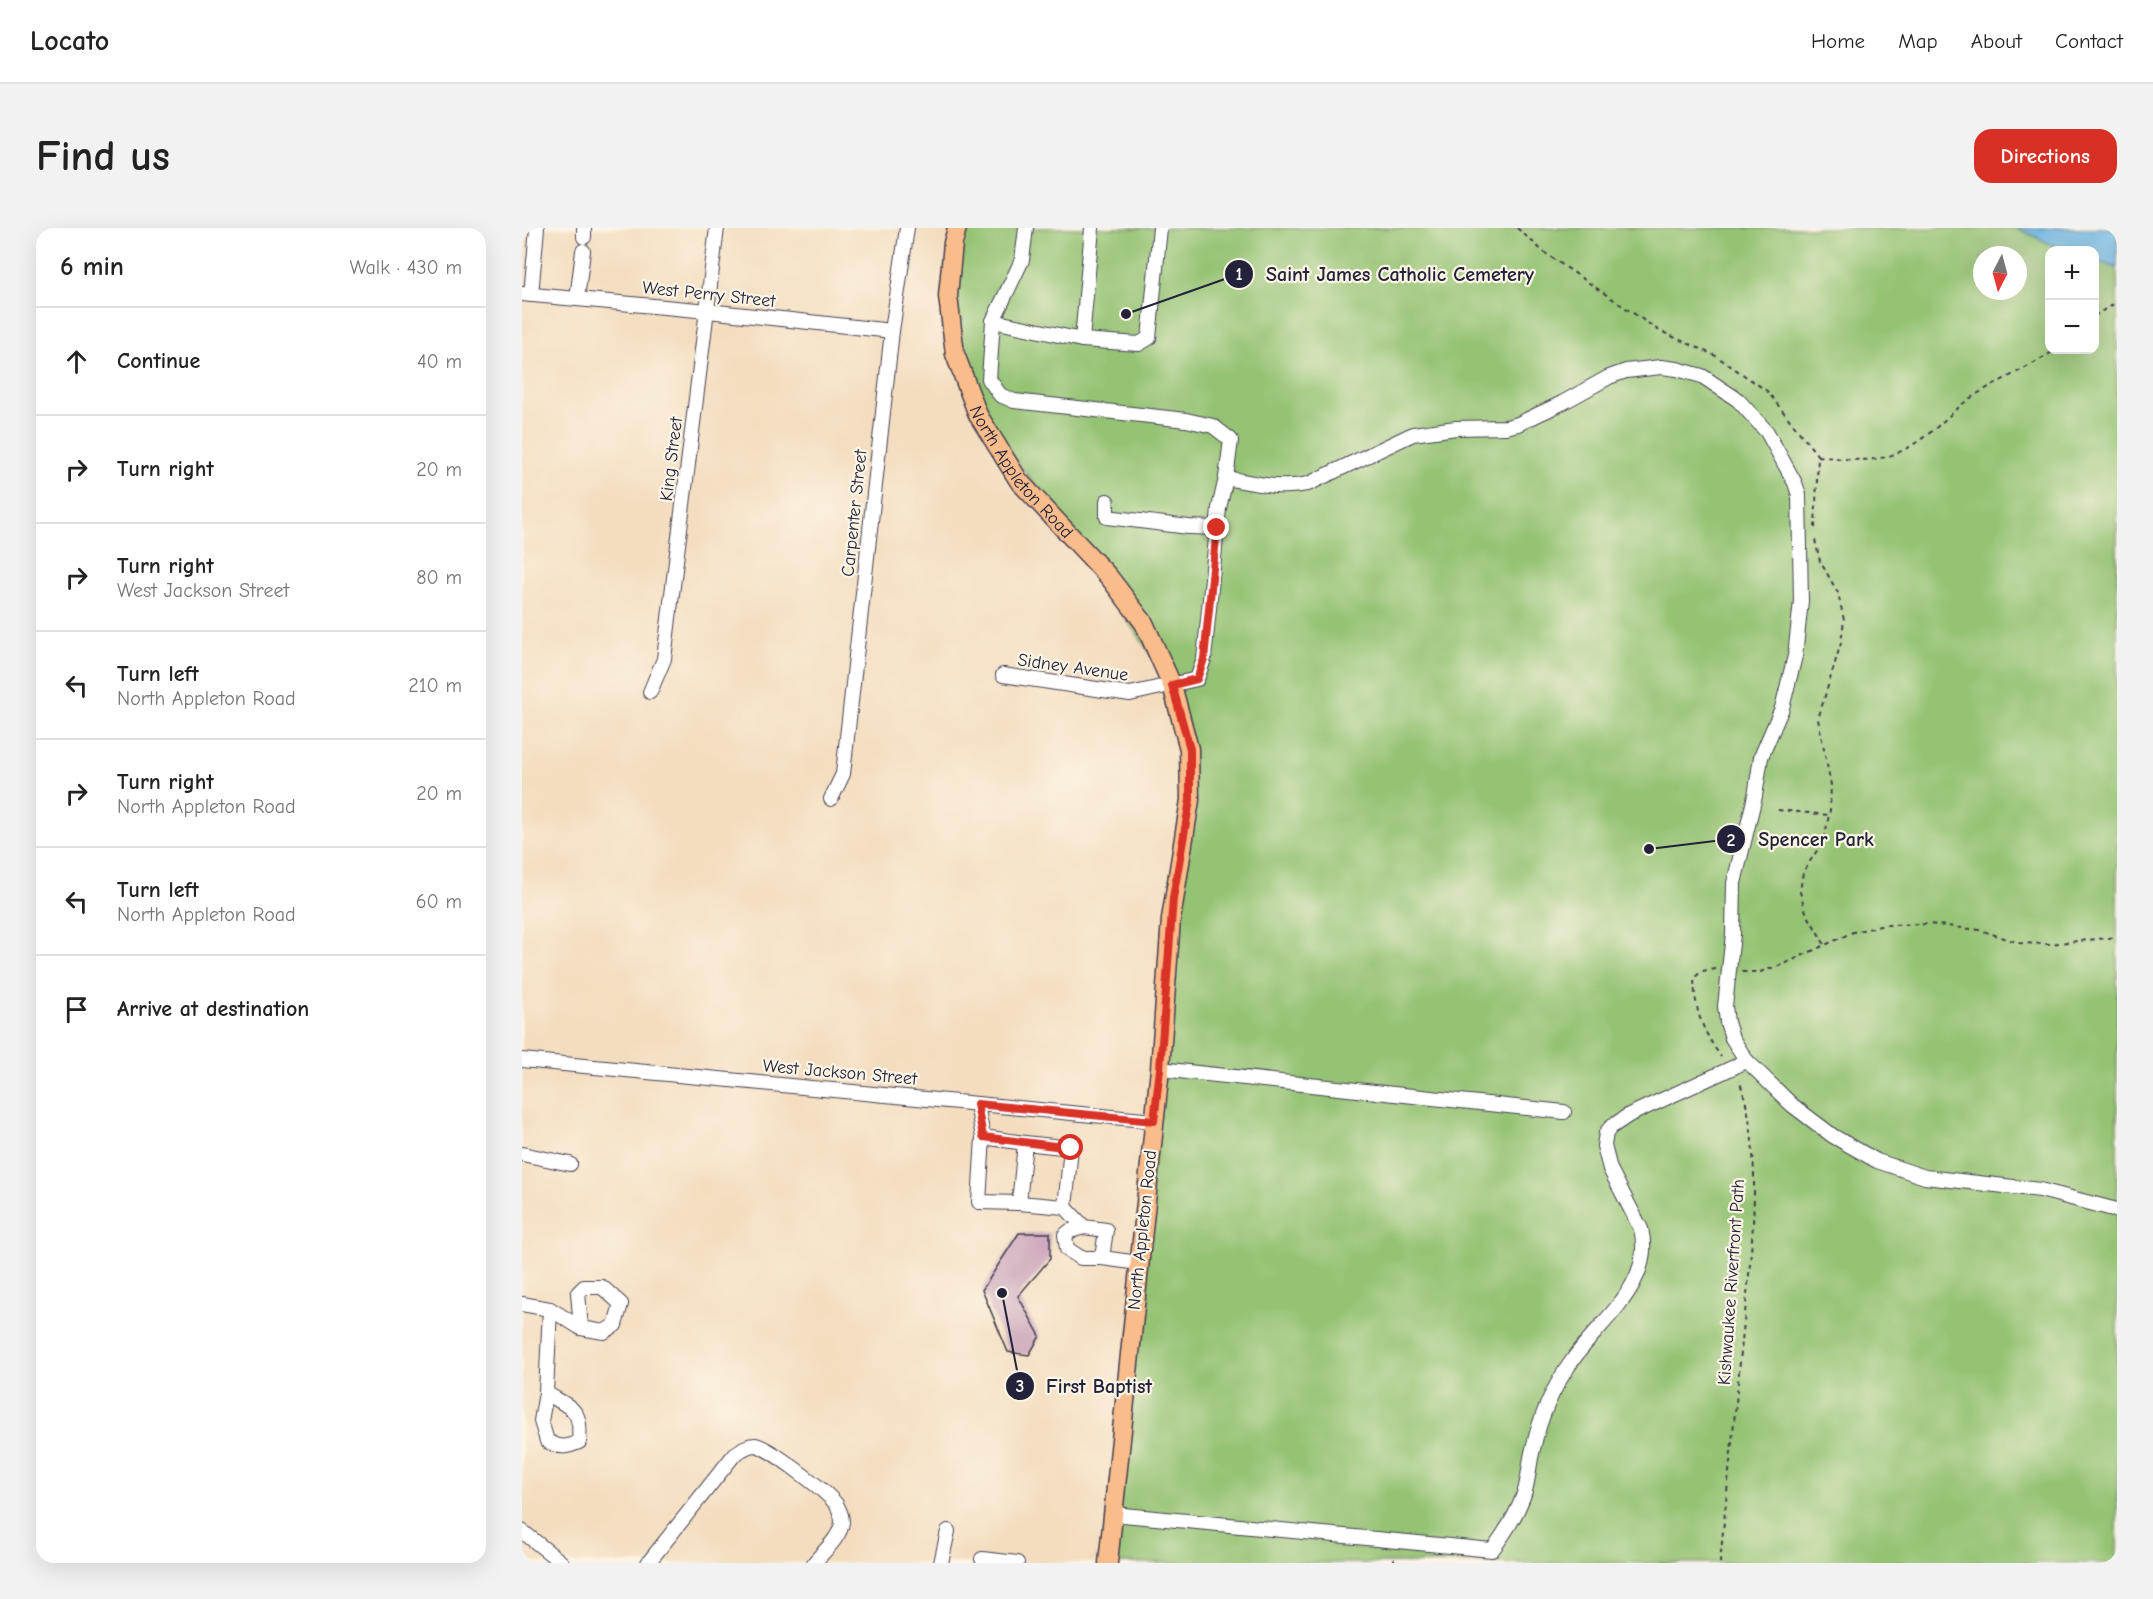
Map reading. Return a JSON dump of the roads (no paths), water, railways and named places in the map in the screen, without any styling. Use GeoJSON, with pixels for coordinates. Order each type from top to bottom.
{"type":"FeatureCollection","features":[{"type":"Feature","properties":{"kind":"main road","name":"North Appleton Road"},"geometry":{"type":"LineString","coordinates":[[957,228],[953,243],[948,296],[955,354],[978,415],[1019,481],[1109,577],[1144,623],[1172,685],[1190,749],[1190,800],[1171,919],[1160,1069],[1108,1563]]}},
{"type":"Feature","properties":{"kind":"street"},"geometry":{"type":"LineString","coordinates":[[526,294],[537,228]]}},
{"type":"Feature","properties":{"kind":"street","name":"King Street"},"geometry":{"type":"LineString","coordinates":[[650,692],[664,659],[717,228]]}},
{"type":"Feature","properties":{"kind":"street","name":"Carpenter Street"},"geometry":{"type":"LineString","coordinates":[[831,799],[843,774],[892,331],[907,228]]}},
{"type":"Feature","properties":{"kind":"street"},"geometry":{"type":"LineString","coordinates":[[1026,228],[1022,260],[993,321],[989,379],[1000,395],[1014,401],[1186,420],[1213,426],[1231,440],[1219,507],[1204,659],[1197,679],[1172,685]]}},
{"type":"Feature","properties":{"kind":"street"},"geometry":{"type":"LineString","coordinates":[[1082,340],[1092,228]]}},
{"type":"Feature","properties":{"kind":"street"},"geometry":{"type":"LineString","coordinates":[[993,321],[1082,340],[1138,345],[1149,338],[1160,228]]}},
{"type":"Feature","properties":{"kind":"street"},"geometry":{"type":"LineString","coordinates":[[577,299],[584,239]]}},
{"type":"Feature","properties":{"kind":"street","name":"West Perry Street"},"geometry":{"type":"LineString","coordinates":[[526,294],[892,331]]}},
{"type":"Feature","properties":{"kind":"street"},"geometry":{"type":"LineString","coordinates":[[1226,478],[1263,485],[1295,487],[1308,484],[1413,434],[1456,428],[1506,427],[1518,424],[1609,377],[1644,368],[1661,367],[1693,372],[1737,400],[1767,432],[1795,483],[1798,495],[1801,601],[1795,656],[1782,708],[1761,757],[1755,796],[1734,883],[1734,934],[1725,1006],[1727,1022],[1740,1063],[1833,1136],[1877,1161],[1925,1177],[2040,1190],[2117,1210]]}},
{"type":"Feature","properties":{"kind":"street"},"geometry":{"type":"LineString","coordinates":[[1107,501],[1107,517],[1217,528]]}},
{"type":"Feature","properties":{"kind":"street","name":"Sidney Avenue"},"geometry":{"type":"LineString","coordinates":[[1003,675],[1130,694],[1172,685]]}},
{"type":"Feature","properties":{"kind":"street","name":"West Jackson Street"},"geometry":{"type":"LineString","coordinates":[[522,1060],[1154,1121]]}},
{"type":"Feature","properties":{"kind":"street"},"geometry":{"type":"LineString","coordinates":[[1113,1514],[1492,1550],[1512,1521],[1524,1493],[1533,1448],[1548,1402],[1572,1361],[1632,1287],[1643,1263],[1641,1229],[1610,1169],[1604,1146],[1606,1133],[1629,1115],[1740,1063]]}},
{"type":"Feature","properties":{"kind":"street"},"geometry":{"type":"LineString","coordinates":[[1160,1069],[1564,1112]]}},
{"type":"Feature","properties":{"kind":"street"},"geometry":{"type":"LineString","coordinates":[[977,1104],[983,1137],[979,1202],[1065,1208],[1084,1227]]}},
{"type":"Feature","properties":{"kind":"street"},"geometry":{"type":"LineString","coordinates":[[983,1137],[1071,1148],[1065,1208]]}},
{"type":"Feature","properties":{"kind":"street"},"geometry":{"type":"LineString","coordinates":[[1019,1203],[1025,1143]]}},
{"type":"Feature","properties":{"kind":"street"},"geometry":{"type":"LineString","coordinates":[[522,1154],[570,1164]]}},
{"type":"Feature","properties":{"kind":"street"},"geometry":{"type":"LineString","coordinates":[[1102,1258],[1106,1230],[1084,1227],[1065,1235],[1067,1249],[1081,1258],[1102,1258],[1139,1263]]}},
{"type":"Feature","properties":{"kind":"street"},"geometry":{"type":"LineString","coordinates":[[522,1304],[550,1309],[581,1328]]}},
{"type":"Feature","properties":{"kind":"street"},"geometry":{"type":"LineString","coordinates":[[546,1393],[550,1309]]}},
{"type":"Feature","properties":{"kind":"street"},"geometry":{"type":"LineString","coordinates":[[648,1563],[734,1455],[743,1448],[756,1445],[765,1448],[800,1473],[836,1504],[841,1514],[841,1527],[836,1538],[814,1563]]}},
{"type":"Feature","properties":{"kind":"street"},"geometry":{"type":"LineString","coordinates":[[522,1531],[562,1563]]}},
{"type":"Feature","properties":{"kind":"street"},"geometry":{"type":"LineString","coordinates":[[941,1563],[948,1531]]}},
{"type":"Feature","properties":{"kind":"street"},"geometry":{"type":"LineString","coordinates":[[982,1559],[1017,1563]]}},
{"type":"Feature","properties":{"kind":"water"},"geometry":{"type":"Polygon","coordinates":[[[2017,228],[2117,228],[2117,268],[2099,262],[2099,246],[2055,246],[2017,228]]]}},
{"type":"Feature","properties":{"kind":"place","name":"Saint James Catholic Cemetery"},"geometry":{"type":"Point","coordinates":[1126,314]}},
{"type":"Feature","properties":{"kind":"place","name":"Spencer Park"},"geometry":{"type":"Point","coordinates":[1649,849]}},
{"type":"Feature","properties":{"kind":"place","name":"First Baptist"},"geometry":{"type":"Point","coordinates":[1002,1293]}}]}
